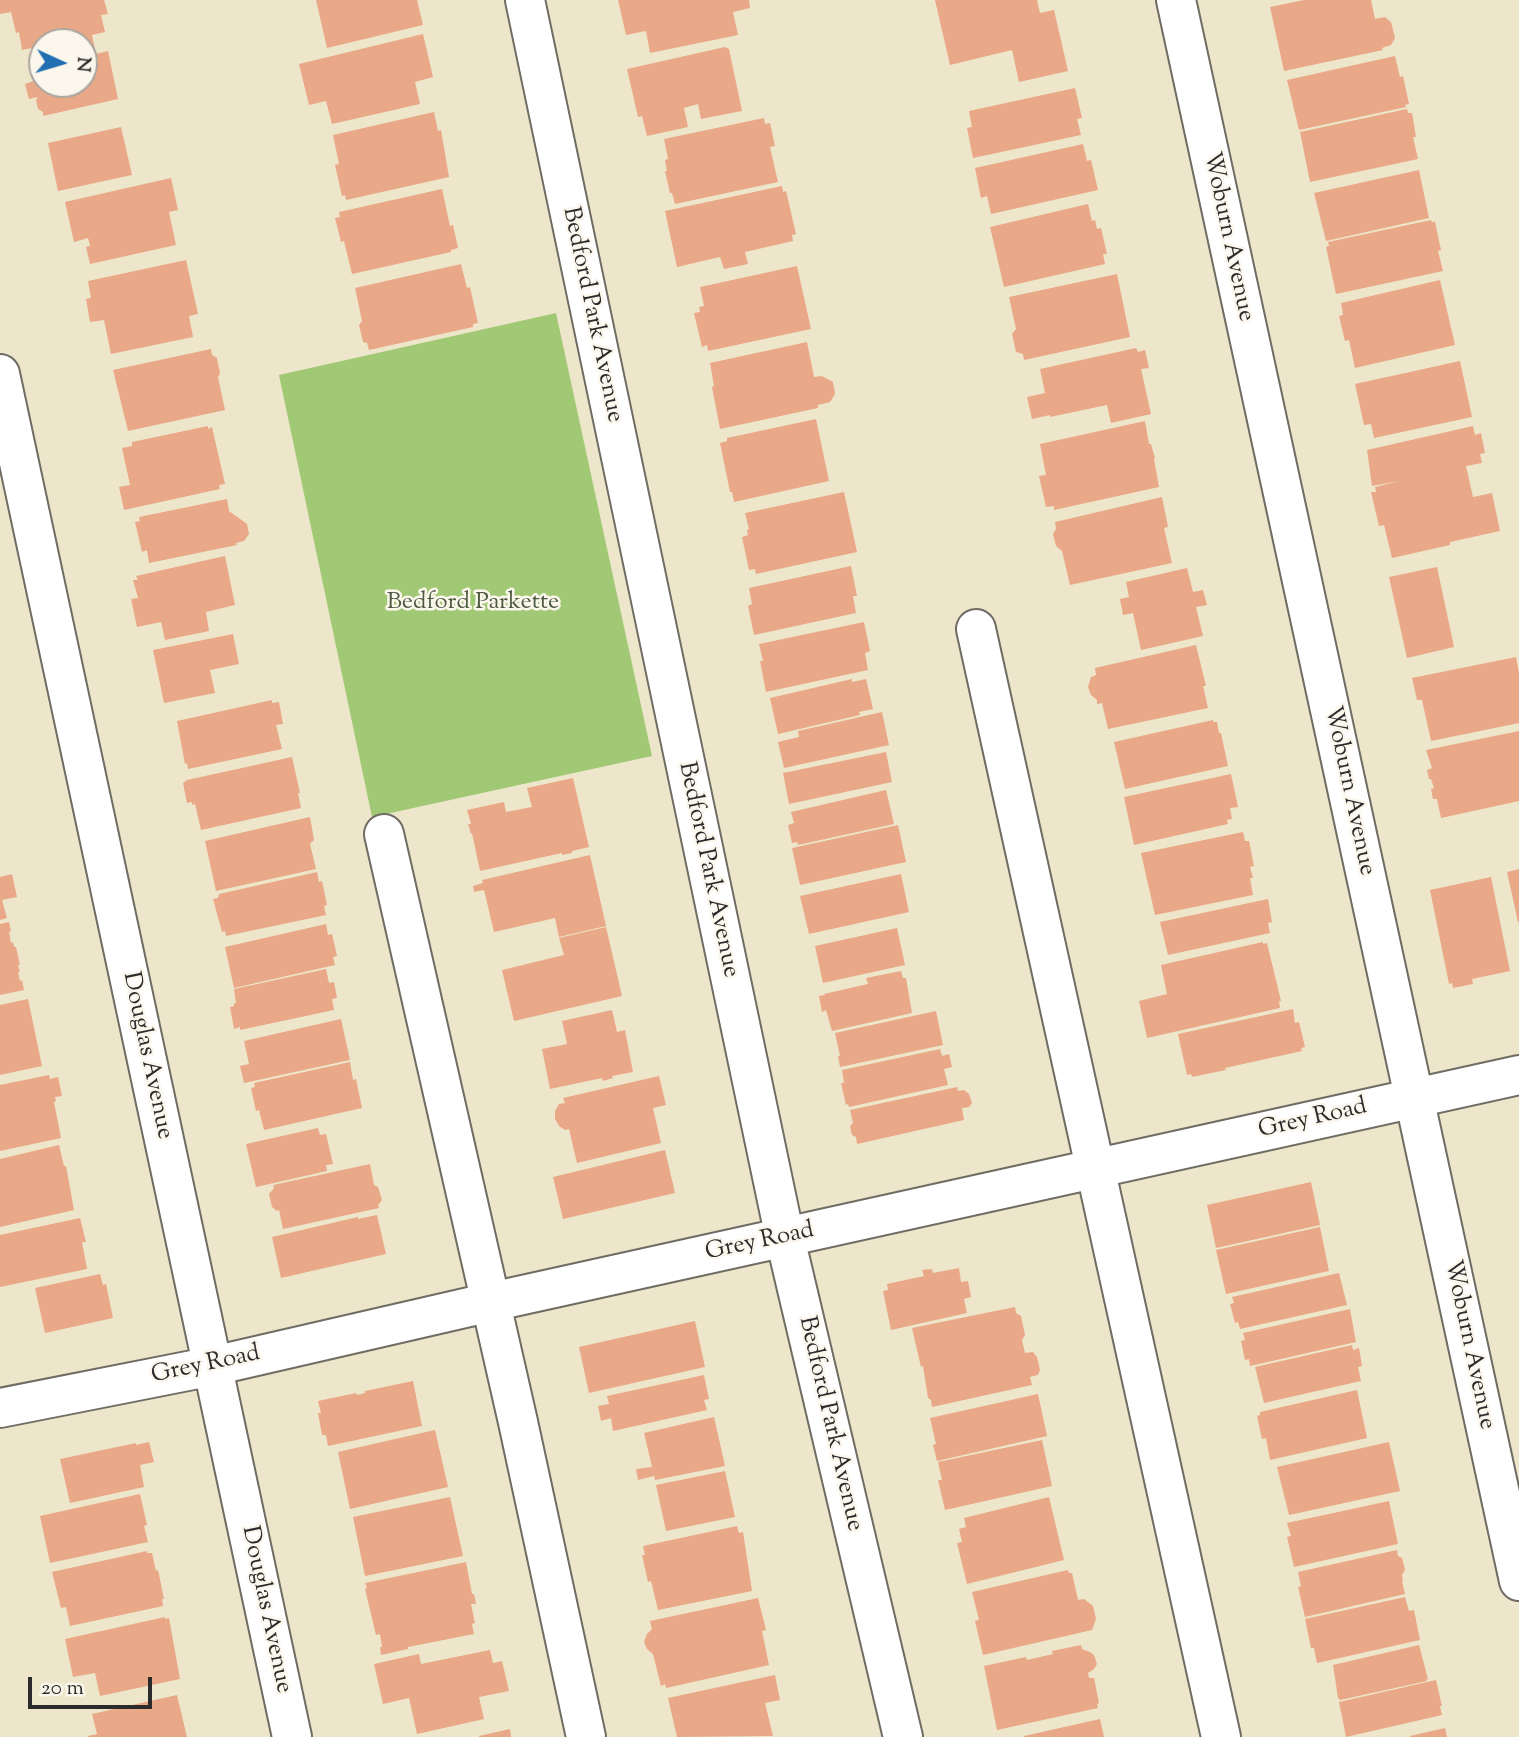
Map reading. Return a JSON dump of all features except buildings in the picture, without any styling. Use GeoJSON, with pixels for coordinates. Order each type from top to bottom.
{"type":"FeatureCollection","features":[{"type":"Feature","properties":{"kind":"street","name":"Bedford Park Avenue"},"geometry":{"type":"LineString","coordinates":[[525,0],[785,1238],[903,1737]]}},
{"type":"Feature","properties":{"kind":"street","name":"Woburn Avenue"},"geometry":{"type":"LineString","coordinates":[[1176,0],[1519,1581]]}},
{"type":"Feature","properties":{"kind":"street","name":"Douglas Avenue"},"geometry":{"type":"LineString","coordinates":[[0,374],[292,1737]]}},
{"type":"Feature","properties":{"kind":"street"},"geometry":{"type":"LineString","coordinates":[[976,629],[1221,1737]]}},
{"type":"Feature","properties":{"kind":"street"},"geometry":{"type":"LineString","coordinates":[[384,834],[491,1302],[586,1737]]}},
{"type":"Feature","properties":{"kind":"street","name":"Grey Road"},"geometry":{"type":"LineString","coordinates":[[0,1408],[213,1366],[1519,1074]]}},
{"type":"Feature","properties":{"kind":"green space","name":"Bedford Parkette"},"geometry":{"type":"Polygon","coordinates":[[[556,313],[652,756],[372,817],[279,375],[556,313]]]}}]}
